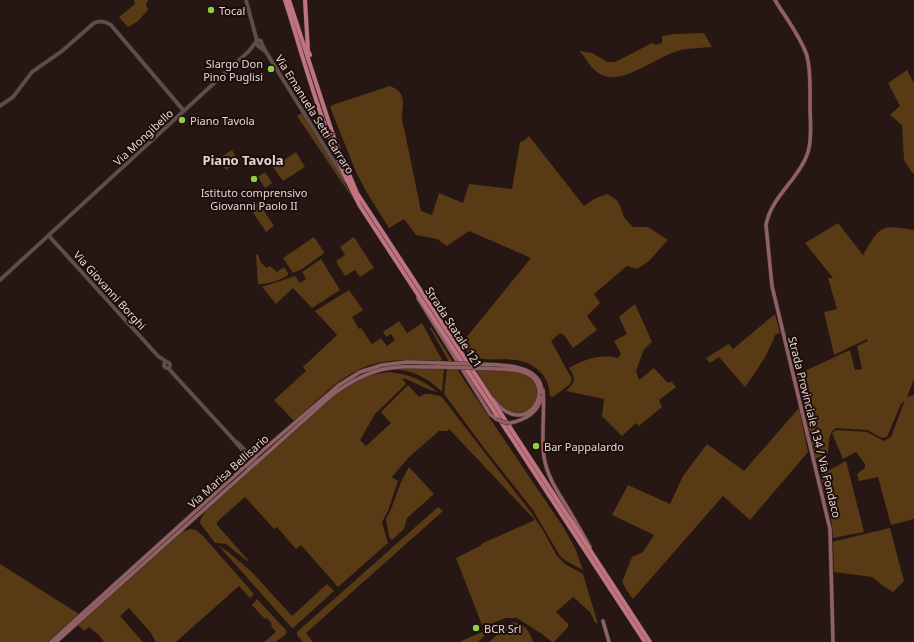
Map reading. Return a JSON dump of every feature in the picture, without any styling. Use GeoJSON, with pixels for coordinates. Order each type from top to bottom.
{"type":"FeatureCollection","features":[{"type":"Feature","properties":{"kind":"main road","name":"Strada Statale 121"},"geometry":{"type":"LineString","coordinates":[[285,0],[329,137],[349,186],[360,206],[645,642]]}},
{"type":"Feature","properties":{"kind":"main road","name":"Strada Statale 121"},"geometry":{"type":"LineString","coordinates":[[289,0],[340,156],[357,194],[650,642]]}},
{"type":"Feature","properties":{"kind":"main road"},"geometry":{"type":"LineString","coordinates":[[305,0],[308,51],[316,75],[316,83]]}},
{"type":"Feature","properties":{"kind":"main road","name":"Strada Provinciale 134 / Via Fondaco"},"geometry":{"type":"LineString","coordinates":[[775,0],[803,46],[809,67],[810,143],[801,168],[774,204],[767,218],[766,225],[772,286],[828,519],[831,541],[832,642]]}},
{"type":"Feature","properties":{"kind":"main road"},"geometry":{"type":"LineString","coordinates":[[414,290],[490,414],[496,419],[510,423],[522,419],[535,411],[540,403],[542,390]]}},
{"type":"Feature","properties":{"kind":"main road"},"geometry":{"type":"LineString","coordinates":[[440,365],[474,368],[515,370],[524,372],[532,377],[537,384],[539,400],[531,410],[520,415],[508,413],[500,407],[475,371],[466,362]]}},
{"type":"Feature","properties":{"kind":"main road","name":"Via Marisa Bellisario"},"geometry":{"type":"LineString","coordinates":[[51,642],[252,460],[330,392],[360,372],[382,365],[394,363],[440,365]]}},
{"type":"Feature","properties":{"kind":"main road"},"geometry":{"type":"LineString","coordinates":[[440,365],[471,364],[506,366],[524,369],[536,377],[542,390],[544,401],[544,456],[549,474],[556,491],[614,587]]}},
{"type":"Feature","properties":{"kind":"main road","name":"Via Marisa Bellisario"},"geometry":{"type":"LineString","coordinates":[[56,642],[332,395],[362,375],[372,371],[396,367],[440,365]]}},
{"type":"Feature","properties":{"kind":"main road"},"geometry":{"type":"LineString","coordinates":[[603,621],[609,642]]}},
{"type":"Feature","properties":{"kind":"street"},"geometry":{"type":"LineString","coordinates":[[246,0],[259,44]]}},
{"type":"Feature","properties":{"kind":"street"},"geometry":{"type":"LineString","coordinates":[[0,106],[13,97],[32,72],[62,51],[94,23],[104,21],[111,25],[184,111]]}},
{"type":"Feature","properties":{"kind":"street","name":"Via Emanuela Setti Carraro"},"geometry":{"type":"LineString","coordinates":[[259,44],[266,52],[349,186]]}},
{"type":"Feature","properties":{"kind":"street","name":"Via Mongibello"},"geometry":{"type":"LineString","coordinates":[[0,280],[249,51],[259,44]]}},
{"type":"Feature","properties":{"kind":"street","name":"Via Giovanni Borghi"},"geometry":{"type":"LineString","coordinates":[[49,236],[166,363],[166,368],[169,367],[247,454]]}},
{"type":"Feature","properties":{"kind":"street"},"geometry":{"type":"LineString","coordinates":[[247,454],[262,452]]}},
{"type":"Feature","properties":{"kind":"street"},"geometry":{"type":"LineString","coordinates":[[220,495],[251,466],[252,460],[247,454]]}},
{"type":"Feature","properties":{"kind":"street"},"geometry":{"type":"LineString","coordinates":[[243,469],[247,460],[247,454]]}},
{"type":"Feature","properties":{"kind":"street"},"geometry":{"type":"LineString","coordinates":[[252,460],[259,460]]}},
{"type":"Feature","properties":{"kind":"shaded area"},"geometry":{"type":"Polygon","coordinates":[[[134,0],[148,0],[146,5],[148,10],[137,22],[128,27],[119,17],[135,4],[134,0]]]}},
{"type":"Feature","properties":{"kind":"shaded area"},"geometry":{"type":"Polygon","coordinates":[[[704,33],[712,47],[681,50],[620,76],[610,77],[598,73],[591,67],[579,51],[592,53],[607,62],[615,62],[652,43],[656,45],[662,43],[662,36],[704,33]]]}},
{"type":"Feature","properties":{"kind":"shaded area"},"geometry":{"type":"Polygon","coordinates":[[[907,70],[914,83],[913,174],[904,160],[902,125],[890,115],[900,106],[888,83],[907,70]]]}},
{"type":"Feature","properties":{"kind":"shaded area"},"geometry":{"type":"Polygon","coordinates":[[[390,86],[401,94],[403,99],[402,122],[421,211],[432,215],[439,193],[463,203],[469,184],[512,189],[520,142],[529,136],[584,206],[594,199],[607,194],[617,200],[624,217],[633,227],[648,227],[668,240],[649,261],[637,269],[627,266],[594,294],[600,303],[587,316],[597,330],[573,348],[564,335],[560,333],[551,341],[572,379],[569,385],[553,397],[550,396],[548,384],[543,374],[529,364],[521,361],[479,358],[470,354],[461,344],[531,258],[469,231],[447,246],[437,239],[416,235],[404,219],[389,228],[367,193],[356,172],[330,107],[332,105],[390,86]]]}},
{"type":"Feature","properties":{"kind":"shaded area"},"geometry":{"type":"Polygon","coordinates":[[[302,113],[342,178],[355,202],[297,116],[302,113]]]}},
{"type":"Feature","properties":{"kind":"shaded area"},"geometry":{"type":"Polygon","coordinates":[[[232,150],[239,161],[226,170],[218,159],[232,150]]]}},
{"type":"Feature","properties":{"kind":"shaded area"},"geometry":{"type":"Polygon","coordinates":[[[296,152],[305,167],[283,181],[273,167],[296,152]]]}},
{"type":"Feature","properties":{"kind":"shaded area"},"geometry":{"type":"Polygon","coordinates":[[[265,172],[272,183],[265,188],[258,177],[265,172]]]}},
{"type":"Feature","properties":{"kind":"shaded area"},"geometry":{"type":"Polygon","coordinates":[[[258,202],[274,226],[266,232],[250,208],[258,202]]]}},
{"type":"Feature","properties":{"kind":"shaded area"},"geometry":{"type":"Polygon","coordinates":[[[838,223],[863,255],[882,229],[894,227],[914,230],[914,379],[907,397],[914,395],[914,519],[891,525],[878,477],[859,481],[857,474],[865,468],[865,464],[856,452],[843,459],[832,433],[836,430],[867,432],[884,441],[891,437],[905,400],[901,404],[887,437],[882,438],[867,430],[836,428],[833,430],[830,436],[828,453],[815,459],[796,375],[850,350],[855,370],[862,369],[857,346],[868,341],[867,339],[834,355],[824,312],[837,309],[828,278],[833,278],[805,243],[838,223]]]}},
{"type":"Feature","properties":{"kind":"shaded area"},"geometry":{"type":"Polygon","coordinates":[[[314,237],[324,252],[323,254],[302,269],[293,273],[283,258],[314,237]]]}},
{"type":"Feature","properties":{"kind":"shaded area"},"geometry":{"type":"Polygon","coordinates":[[[354,237],[374,268],[360,277],[355,270],[345,276],[336,261],[345,255],[340,247],[354,237]]]}},
{"type":"Feature","properties":{"kind":"shaded area"},"geometry":{"type":"Polygon","coordinates":[[[258,254],[261,263],[267,268],[270,266],[277,272],[284,267],[288,275],[273,282],[258,284],[256,255],[258,254]]]}},
{"type":"Feature","properties":{"kind":"shaded area"},"geometry":{"type":"Polygon","coordinates":[[[321,259],[340,290],[312,308],[293,288],[276,304],[262,287],[295,276],[300,283],[306,279],[302,272],[321,259]]]}},
{"type":"Feature","properties":{"kind":"shaded area"},"geometry":{"type":"Polygon","coordinates":[[[349,290],[363,310],[352,317],[359,329],[361,328],[372,344],[381,338],[387,346],[395,340],[391,334],[386,337],[383,332],[399,321],[407,333],[422,323],[442,360],[387,361],[359,369],[329,389],[294,421],[274,400],[306,371],[303,367],[337,335],[315,311],[349,290]]]}},
{"type":"Feature","properties":{"kind":"shaded area"},"geometry":{"type":"Polygon","coordinates":[[[635,304],[652,342],[644,349],[636,371],[639,380],[654,368],[668,383],[671,381],[676,387],[659,400],[662,407],[639,426],[636,423],[622,436],[602,416],[604,399],[566,391],[572,385],[574,380],[569,368],[593,358],[618,358],[621,354],[614,341],[627,334],[619,317],[635,304]]]}},
{"type":"Feature","properties":{"kind":"shaded area"},"geometry":{"type":"Polygon","coordinates":[[[775,314],[780,333],[775,335],[766,356],[745,387],[719,357],[710,363],[706,358],[729,344],[733,349],[775,314]]]}},
{"type":"Feature","properties":{"kind":"shaded area"},"geometry":{"type":"Polygon","coordinates":[[[431,327],[466,383],[564,528],[575,548],[583,570],[560,556],[533,510],[444,394],[448,360],[430,328],[431,327]]]}},
{"type":"Feature","properties":{"kind":"shaded area"},"geometry":{"type":"Polygon","coordinates":[[[394,369],[444,369],[442,392],[426,379],[414,373],[394,369]]]}},
{"type":"Feature","properties":{"kind":"shaded area"},"geometry":{"type":"Polygon","coordinates":[[[476,370],[517,372],[522,374],[531,379],[536,386],[537,394],[535,402],[531,408],[524,413],[516,414],[508,411],[503,408],[494,398],[476,370]]]}},
{"type":"Feature","properties":{"kind":"shaded area"},"geometry":{"type":"Polygon","coordinates":[[[390,372],[415,378],[427,384],[437,392],[402,378],[406,384],[375,414],[360,440],[366,446],[391,423],[381,412],[408,385],[419,397],[427,394],[441,396],[530,511],[544,532],[557,556],[565,564],[583,574],[598,624],[595,622],[590,612],[573,597],[556,612],[568,624],[568,627],[554,642],[517,618],[506,618],[485,626],[484,624],[482,625],[456,558],[482,545],[481,544],[535,520],[449,429],[447,431],[439,431],[408,458],[392,477],[398,481],[388,511],[382,522],[388,543],[338,587],[301,545],[296,549],[277,527],[274,529],[245,497],[217,522],[217,525],[248,560],[247,561],[226,544],[215,543],[200,523],[206,510],[340,391],[363,377],[390,372]]]}},
{"type":"Feature","properties":{"kind":"shaded area"},"geometry":{"type":"Polygon","coordinates":[[[799,408],[808,452],[750,520],[723,496],[633,599],[622,582],[632,557],[643,552],[654,535],[612,515],[628,485],[670,504],[683,476],[707,444],[744,471],[799,408]]]}},
{"type":"Feature","properties":{"kind":"shaded area"},"geometry":{"type":"Polygon","coordinates":[[[846,461],[864,532],[833,538],[831,518],[820,475],[846,461]]]}},
{"type":"Feature","properties":{"kind":"shaded area"},"geometry":{"type":"Polygon","coordinates":[[[409,467],[434,494],[407,518],[404,529],[392,540],[389,537],[386,519],[401,482],[409,467]]]}},
{"type":"Feature","properties":{"kind":"shaded area"},"geometry":{"type":"Polygon","coordinates":[[[438,507],[443,511],[306,633],[313,642],[303,642],[297,635],[297,632],[438,507]]]}},
{"type":"Feature","properties":{"kind":"shaded area"},"geometry":{"type":"Polygon","coordinates":[[[890,528],[904,581],[893,592],[872,577],[834,572],[833,543],[835,541],[890,528]]]}},
{"type":"Feature","properties":{"kind":"shaded area"},"geometry":{"type":"Polygon","coordinates":[[[190,529],[196,530],[202,535],[254,594],[250,598],[239,586],[176,642],[156,642],[151,633],[129,608],[120,616],[143,642],[104,642],[99,635],[89,627],[84,631],[78,625],[182,532],[190,529]]]}},
{"type":"Feature","properties":{"kind":"shaded area"},"geometry":{"type":"Polygon","coordinates":[[[218,545],[252,572],[292,616],[327,584],[334,591],[293,628],[218,545]]]}},
{"type":"Feature","properties":{"kind":"shaded area"},"geometry":{"type":"Polygon","coordinates":[[[0,564],[79,614],[48,642],[0,642],[0,564]]]}},
{"type":"Feature","properties":{"kind":"shaded area"},"geometry":{"type":"Polygon","coordinates":[[[257,599],[286,630],[286,634],[276,642],[264,642],[276,632],[267,618],[265,619],[252,605],[257,599]]]}},
{"type":"Feature","properties":{"kind":"shaded area"},"geometry":{"type":"Polygon","coordinates":[[[512,622],[520,624],[526,628],[533,642],[489,642],[509,624],[512,622]]]}},
{"type":"Feature","properties":{"kind":"shaded area"},"geometry":{"type":"Polygon","coordinates":[[[482,632],[484,636],[478,642],[459,642],[482,632]]]}},
{"type":"Feature","properties":{"kind":"place","name":"Tocal"},"geometry":{"type":"Point","coordinates":[211,10]}},
{"type":"Feature","properties":{"kind":"place","name":"Slargo Don Pino Puglisi"},"geometry":{"type":"Point","coordinates":[271,69]}},
{"type":"Feature","properties":{"kind":"place","name":"Piano Tavola"},"geometry":{"type":"Point","coordinates":[182,120]}},
{"type":"Feature","properties":{"kind":"place","name":"Istituto comprensivo Giovanni Paolo II"},"geometry":{"type":"Point","coordinates":[254,179]}},
{"type":"Feature","properties":{"kind":"place","name":"Bar Pappalardo"},"geometry":{"type":"Point","coordinates":[536,446]}},
{"type":"Feature","properties":{"kind":"place","name":"BCR Srl"},"geometry":{"type":"Point","coordinates":[476,628]}},
{"type":"Feature","properties":{"kind":"district","name":"Piano Tavola"},"geometry":{"type":"Point","coordinates":[243,160]}}]}
